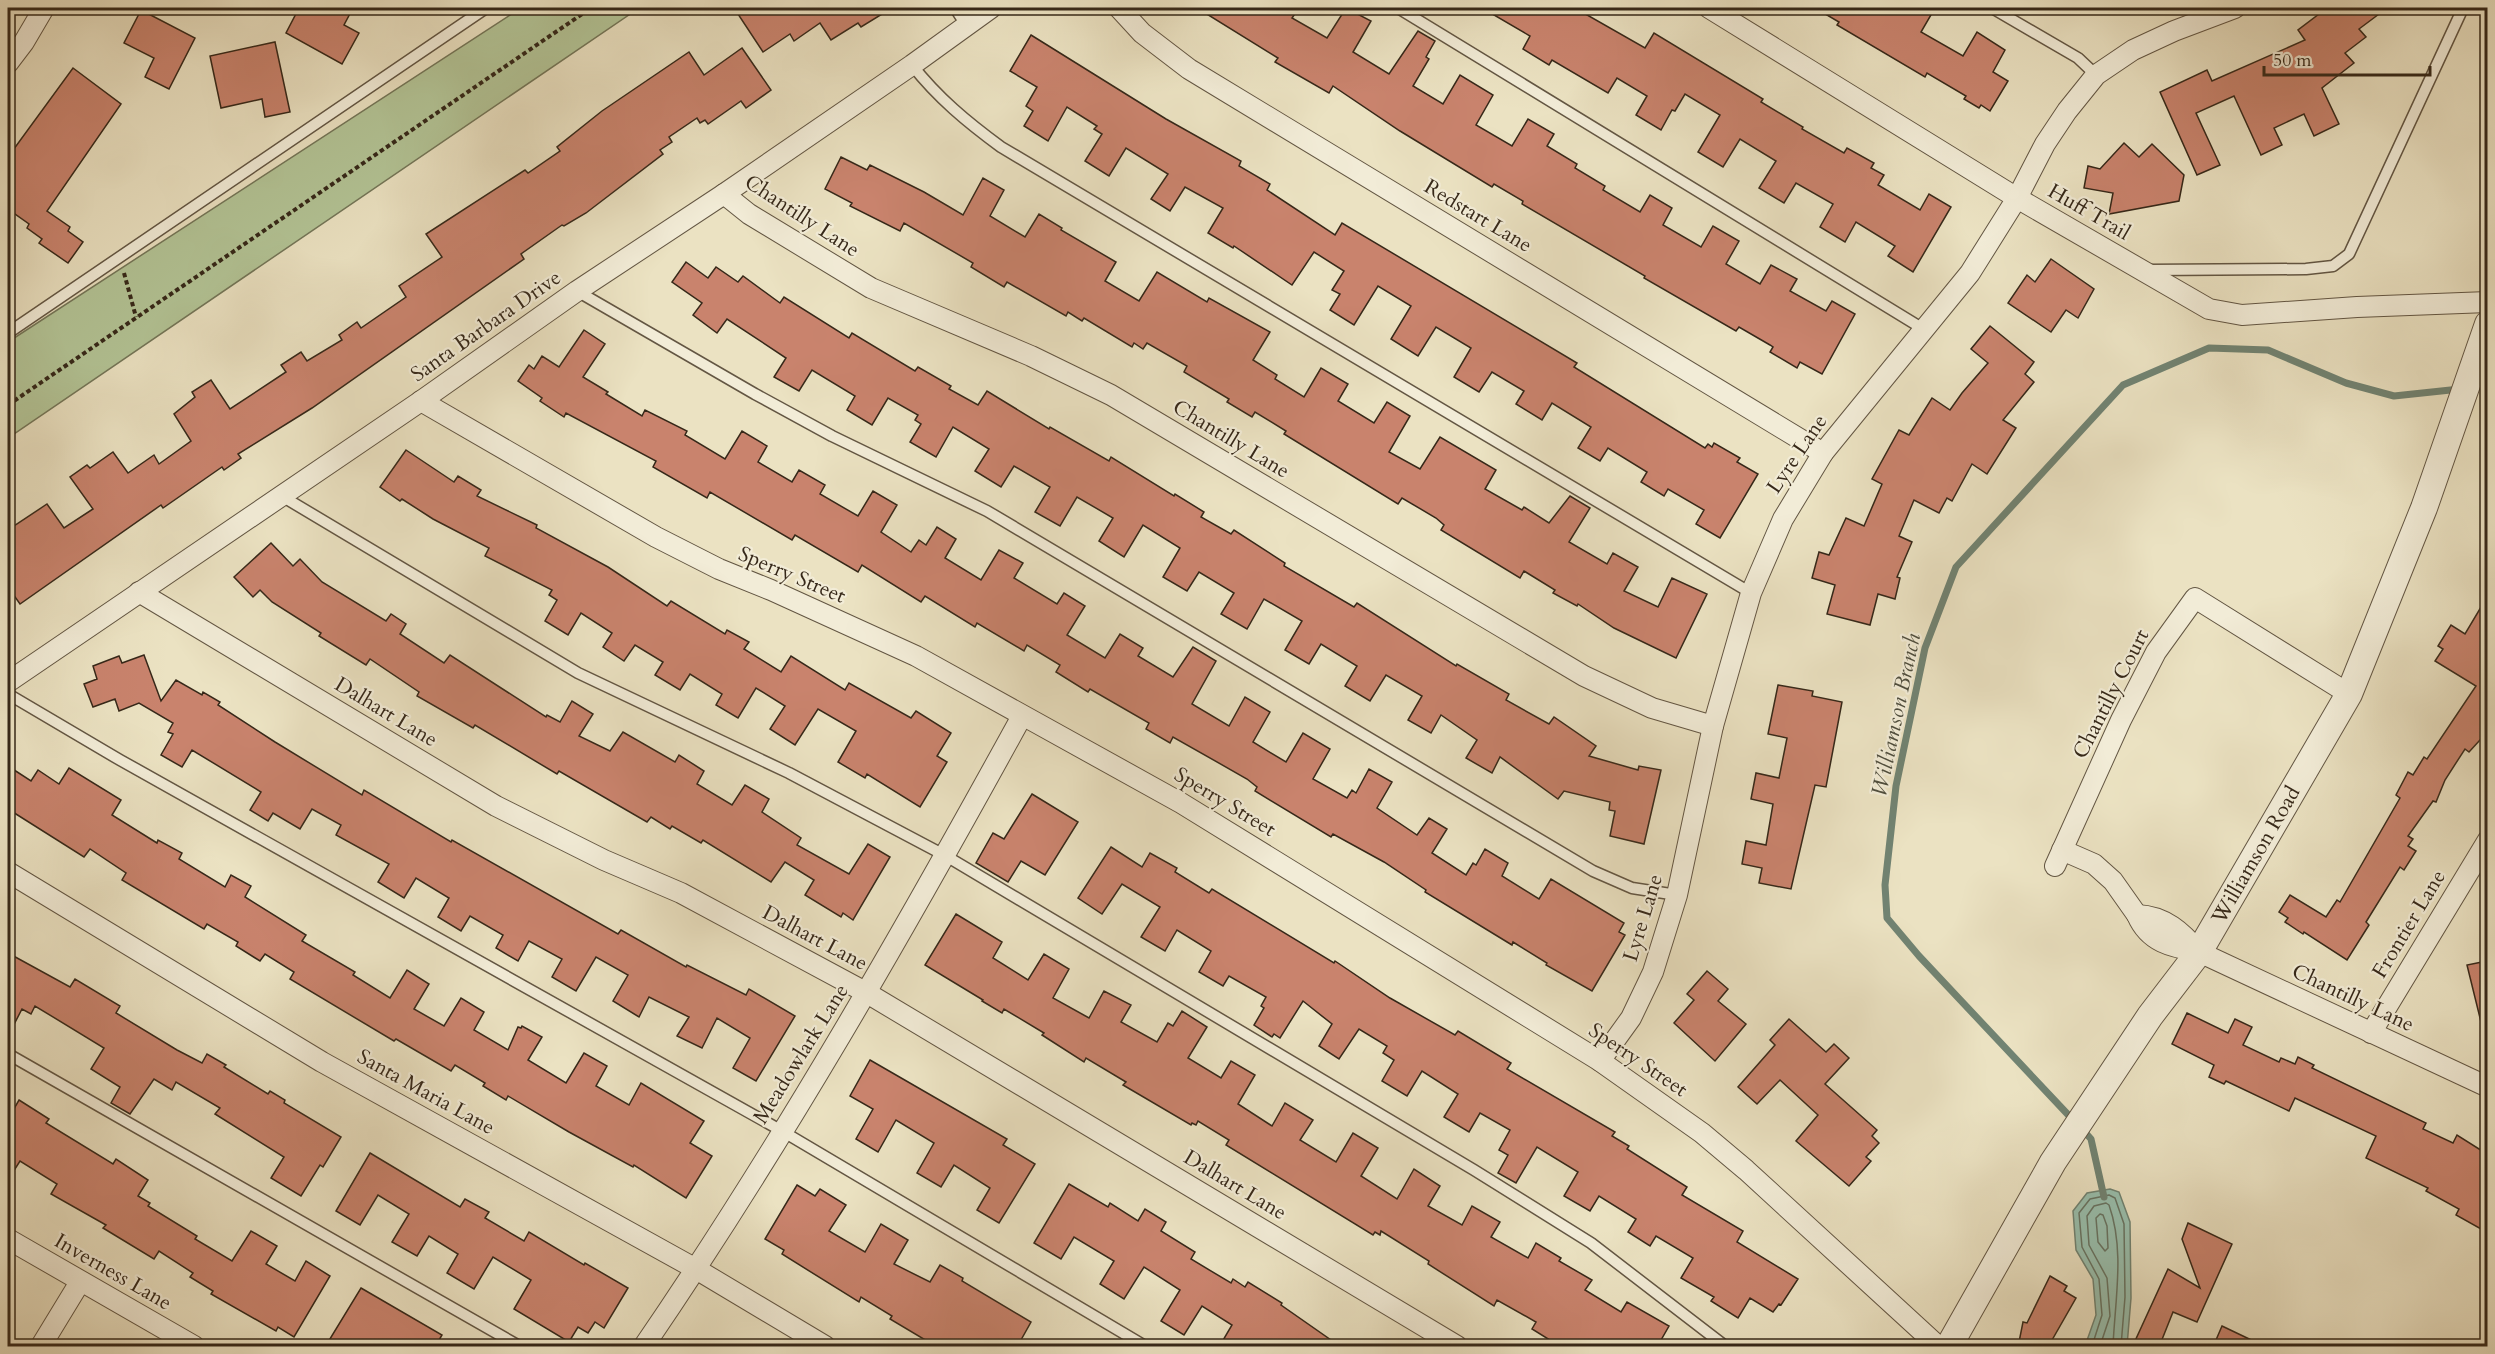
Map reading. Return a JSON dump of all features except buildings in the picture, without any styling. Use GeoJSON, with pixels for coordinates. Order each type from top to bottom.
{"type":"FeatureCollection","features":[{"type":"Feature","properties":{"kind":"street"},"geometry":{"type":"LineString","coordinates":[[8,63],[24,42],[44,8]]}},
{"type":"Feature","properties":{"kind":"street","name":"Santa Barbara Drive"},"geometry":{"type":"LineString","coordinates":[[8,682],[421,401],[577,291],[724,194],[991,8]]}},
{"type":"Feature","properties":{"kind":"street","name":"Redstart Lane"},"geometry":{"type":"LineString","coordinates":[[1119,8],[1142,33],[1190,69],[1823,453]]}},
{"type":"Feature","properties":{"kind":"street","name":"Huff Trail"},"geometry":{"type":"LineString","coordinates":[[1709,8],[2017,198],[2208,309],[2242,315],[2357,307],[2487,302]]}},
{"type":"Feature","properties":{"kind":"street","name":"Lyre Lane"},"geometry":{"type":"LineString","coordinates":[[1600,1061],[1631,1018],[1648,981],[1677,895],[1713,726],[1751,593],[1783,519],[1823,453],[1869,394],[1971,273],[2017,198],[2045,144],[2067,111],[2096,75],[2133,50],[2231,8]]}},
{"type":"Feature","properties":{"kind":"street","name":"Chantilly Lane"},"geometry":{"type":"LineString","coordinates":[[724,194],[749,213],[870,288],[1032,356],[1111,395],[1584,676],[1652,708],[1713,726]]}},
{"type":"Feature","properties":{"kind":"street","name":"Williamson Road"},"geometry":{"type":"LineString","coordinates":[[1949,1347],[2053,1162],[2150,1016],[2199,952],[2349,694],[2424,508],[2486,329]]}},
{"type":"Feature","properties":{"kind":"street","name":"Sperry Street"},"geometry":{"type":"LineString","coordinates":[[421,401],[656,537],[719,569],[916,656],[1181,803],[1600,1061],[1702,1133],[1746,1170],[1938,1347]]}},
{"type":"Feature","properties":{"kind":"street","name":"Dalhart Lane"},"geometry":{"type":"LineString","coordinates":[[139,592],[496,806],[604,860],[681,893],[867,993],[1457,1347]]}},
{"type":"Feature","properties":{"kind":"street","name":"Chantilly Court"},"geometry":{"type":"LineString","coordinates":[[2199,952],[2183,933],[2153,915],[2137,915],[2113,881],[2094,864],[2059,858],[2121,720],[2156,652],[2195,598],[2349,694]]}},
{"type":"Feature","properties":{"kind":"street","name":"Meadowlark Lane"},"geometry":{"type":"LineString","coordinates":[[644,1347],[696,1269],[867,993],[946,856],[1022,716]]}},
{"type":"Feature","properties":{"kind":"street","name":"Frontier Lane"},"geometry":{"type":"LineString","coordinates":[[2371,1033],[2484,851]]}},
{"type":"Feature","properties":{"kind":"street","name":"Santa Maria Lane"},"geometry":{"type":"LineString","coordinates":[[8,872],[313,1057],[696,1269],[825,1347]]}},
{"type":"Feature","properties":{"kind":"street","name":"Chantilly Lane"},"geometry":{"type":"LineString","coordinates":[[2199,952],[2487,1087]]}},
{"type":"Feature","properties":{"kind":"street","name":"Inverness Lane"},"geometry":{"type":"LineString","coordinates":[[8,1239],[195,1347]]}},
{"type":"Feature","properties":{"kind":"street"},"geometry":{"type":"LineString","coordinates":[[41,1347],[80,1282]]}},
{"type":"Feature","properties":{"kind":"lane"},"geometry":{"type":"LineString","coordinates":[[8,333],[120,258],[472,12],[486,8]]}},
{"type":"Feature","properties":{"kind":"lane"},"geometry":{"type":"LineString","coordinates":[[955,8],[966,25]]}},
{"type":"Feature","properties":{"kind":"lane"},"geometry":{"type":"LineString","coordinates":[[1398,8],[1925,330]]}},
{"type":"Feature","properties":{"kind":"lane"},"geometry":{"type":"LineString","coordinates":[[1992,8],[2078,58],[2096,75]]}},
{"type":"Feature","properties":{"kind":"lane"},"geometry":{"type":"LineString","coordinates":[[2141,270],[2306,269],[2333,266],[2349,254],[2463,8]]}},
{"type":"Feature","properties":{"kind":"lane"},"geometry":{"type":"LineString","coordinates":[[912,65],[932,90],[957,114],[1001,147],[1751,593]]}},
{"type":"Feature","properties":{"kind":"lane"},"geometry":{"type":"LineString","coordinates":[[577,291],[832,436],[987,511],[1593,871],[1632,888],[1677,895]]}},
{"type":"Feature","properties":{"kind":"lane"},"geometry":{"type":"LineString","coordinates":[[280,495],[578,673],[789,773],[946,856],[1474,1170],[1582,1237],[1725,1347]]}},
{"type":"Feature","properties":{"kind":"lane"},"geometry":{"type":"LineString","coordinates":[[8,694],[120,760],[782,1131],[1144,1347]]}},
{"type":"Feature","properties":{"kind":"lane"},"geometry":{"type":"LineString","coordinates":[[8,1054],[519,1347]]}},
{"type":"Feature","properties":{"kind":"path"},"geometry":{"type":"LineString","coordinates":[[8,405],[591,8]]}},
{"type":"Feature","properties":{"kind":"path"},"geometry":{"type":"LineString","coordinates":[[120,258],[136,317]]}},
{"type":"Feature","properties":{"kind":"shaded area"},"geometry":{"type":"Polygon","coordinates":[[[521,8],[639,8],[8,438],[8,342],[521,8]]]}},
{"type":"Feature","properties":{"kind":"water"},"geometry":{"type":"Polygon","coordinates":[[[2110,1189],[2119,1192],[2130,1222],[2131,1298],[2127,1346],[2085,1346],[2096,1315],[2093,1279],[2076,1250],[2073,1211],[2087,1193],[2110,1189]]]}},
{"type":"Feature","properties":{"kind":"waterway","name":"Williamson Branch"},"geometry":{"type":"LineString","coordinates":[[2074,1121],[1919,956],[1887,918],[1885,885],[1896,786],[1925,648],[1956,567],[2123,385],[2209,348],[2268,350],[2346,383],[2394,396],[2460,389]]}},
{"type":"Feature","properties":{"kind":"waterway","name":"Williamson Branch"},"geometry":{"type":"LineString","coordinates":[[2471,388],[2488,386]]}},
{"type":"Feature","properties":{"kind":"waterway","name":"Williamson Branch"},"geometry":{"type":"LineString","coordinates":[[2082,1129],[2091,1139],[2104,1197]]}}]}
